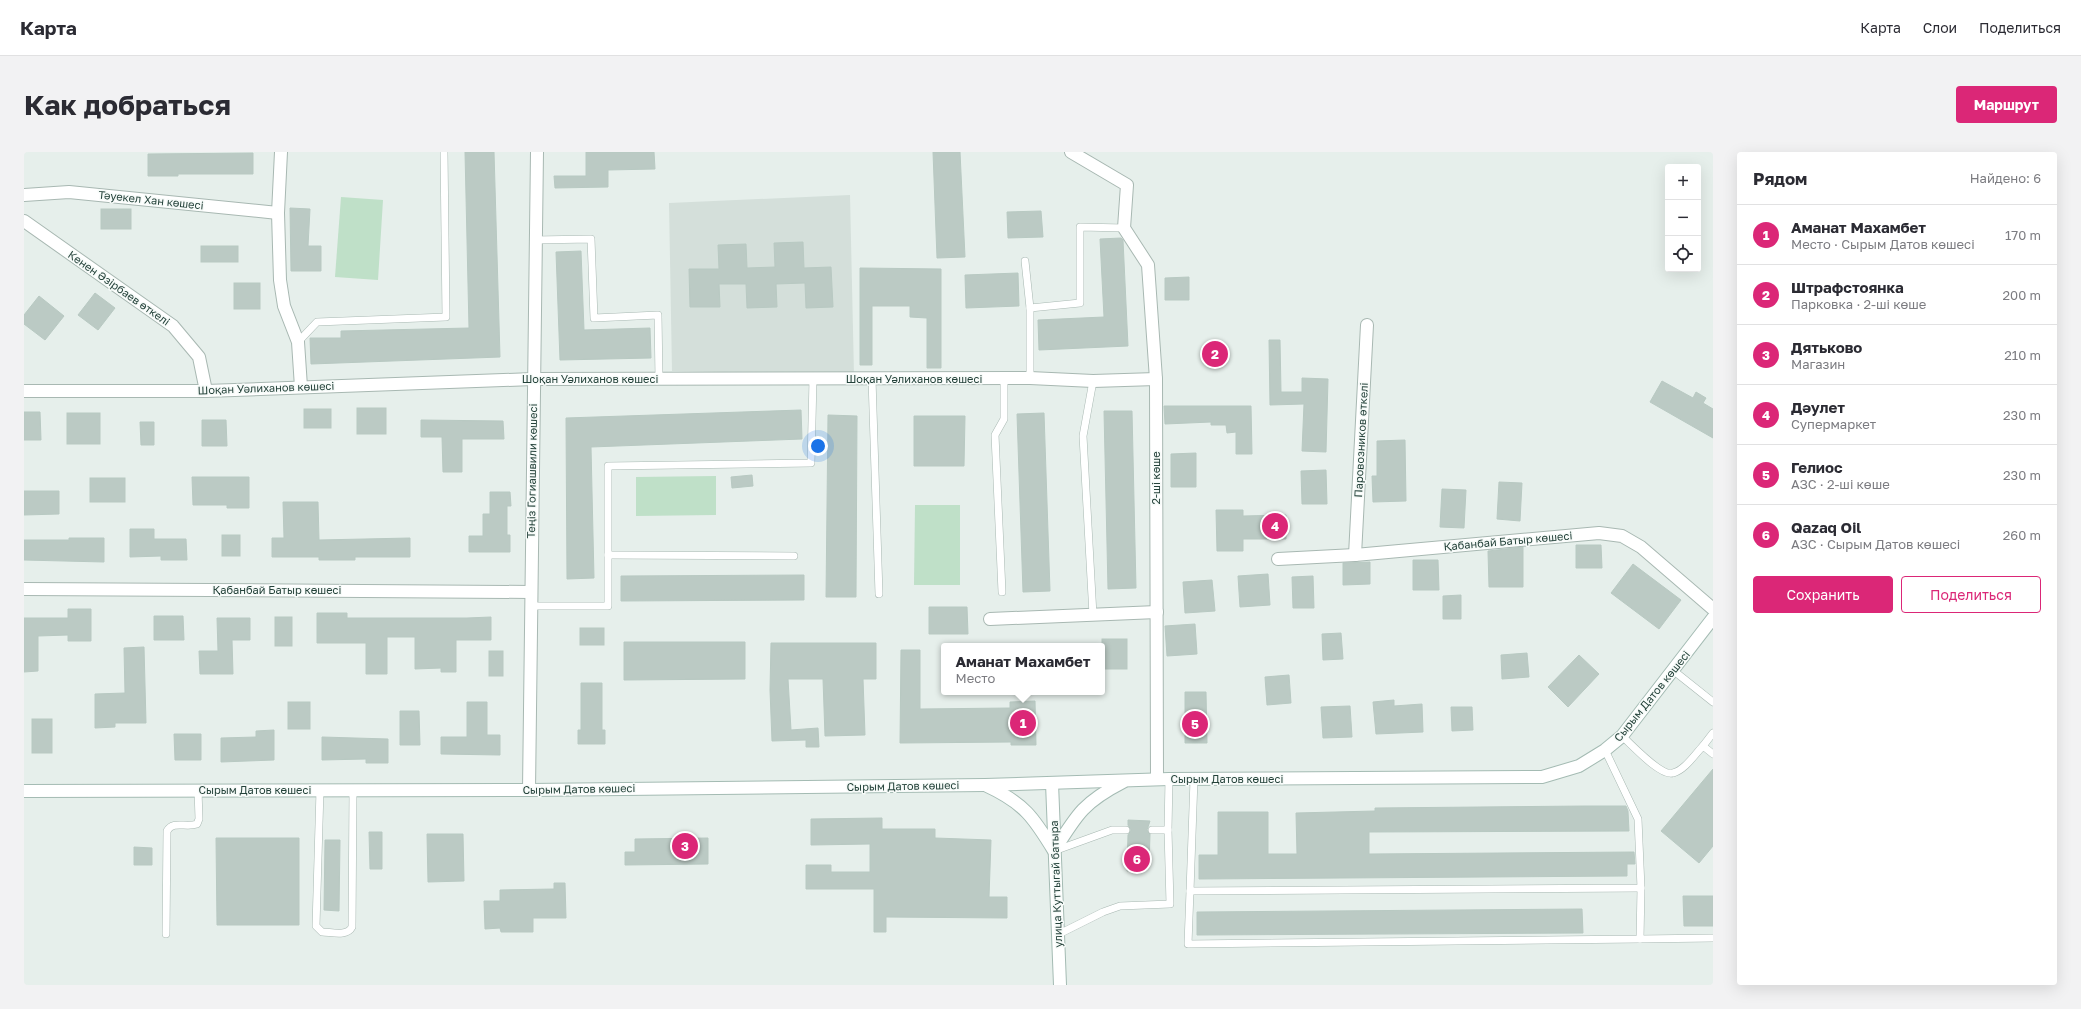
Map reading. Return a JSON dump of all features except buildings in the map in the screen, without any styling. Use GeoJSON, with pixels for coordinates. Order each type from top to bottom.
{"type":"FeatureCollection","features":[{"type":"Feature","properties":{"kind":"street"},"geometry":{"type":"LineString","coordinates":[[281,152],[278,213],[280,280],[284,306],[298,342],[300,387]]}},
{"type":"Feature","properties":{"kind":"street","name":"Теңіз Гогиашвили көшесі"},"geometry":{"type":"LineString","coordinates":[[529,790],[530,606],[537,152]]}},
{"type":"Feature","properties":{"kind":"street"},"geometry":{"type":"LineString","coordinates":[[1072,152],[1127,185],[1124,228]]}},
{"type":"Feature","properties":{"kind":"street","name":"Тәуекел Хан көшесі"},"geometry":{"type":"LineString","coordinates":[[24,195],[69,192],[278,213]]}},
{"type":"Feature","properties":{"kind":"street","name":"Кенен Әзірбаев өткелі"},"geometry":{"type":"LineString","coordinates":[[24,221],[173,326],[199,356],[206,391]]}},
{"type":"Feature","properties":{"kind":"street","name":"2-ші көше"},"geometry":{"type":"LineString","coordinates":[[1124,228],[1148,264],[1156,379],[1157,612],[1163,779]]}},
{"type":"Feature","properties":{"kind":"street","name":"Паровозников өткелі"},"geometry":{"type":"LineString","coordinates":[[1355,555],[1366,325]]}},
{"type":"Feature","properties":{"kind":"street","name":"Шоқан Уәлиханов көшесі"},"geometry":{"type":"LineString","coordinates":[[24,391],[206,391],[533,379],[1004,380],[1030,378],[1093,381],[1156,379]]}},
{"type":"Feature","properties":{"kind":"street","name":"Қабанбай Батыр көшесі"},"geometry":{"type":"LineString","coordinates":[[1278,560],[1355,555],[1599,533],[1622,536],[1641,547],[1713,609]]}},
{"type":"Feature","properties":{"kind":"street","name":"Қабанбай Батыр көшесі"},"geometry":{"type":"LineString","coordinates":[[24,589],[531,592]]}},
{"type":"Feature","properties":{"kind":"street"},"geometry":{"type":"LineString","coordinates":[[990,619],[1157,612]]}},
{"type":"Feature","properties":{"kind":"street","name":"Сырым Датов көшесі"},"geometry":{"type":"LineString","coordinates":[[24,791],[529,790],[984,785],[1163,779],[1542,777],[1579,766],[1605,750],[1622,736],[1674,671],[1713,618]]}},
{"type":"Feature","properties":{"kind":"street"},"geometry":{"type":"LineString","coordinates":[[984,785],[1007,795],[1023,807],[1036,822],[1054,851],[1072,821],[1085,805],[1100,794],[1126,780]]}},
{"type":"Feature","properties":{"kind":"street","name":"улица Куттыгай батыра"},"geometry":{"type":"LineString","coordinates":[[1052,782],[1060,985]]}},
{"type":"Feature","properties":{"kind":"lane"},"geometry":{"type":"LineString","coordinates":[[298,342],[317,322],[446,317],[444,152]]}},
{"type":"Feature","properties":{"kind":"lane"},"geometry":{"type":"LineString","coordinates":[[1030,308],[1080,304],[1080,227],[1124,228]]}},
{"type":"Feature","properties":{"kind":"lane"},"geometry":{"type":"LineString","coordinates":[[535,240],[591,239],[594,318],[658,315],[659,379]]}},
{"type":"Feature","properties":{"kind":"lane"},"geometry":{"type":"LineString","coordinates":[[1025,261],[1030,308],[1030,378]]}},
{"type":"Feature","properties":{"kind":"lane"},"geometry":{"type":"LineString","coordinates":[[530,606],[608,606],[608,466],[811,463],[813,379]]}},
{"type":"Feature","properties":{"kind":"lane"},"geometry":{"type":"LineString","coordinates":[[872,379],[879,594]]}},
{"type":"Feature","properties":{"kind":"lane"},"geometry":{"type":"LineString","coordinates":[[1002,592],[995,435],[1004,420],[1004,380]]}},
{"type":"Feature","properties":{"kind":"lane"},"geometry":{"type":"LineString","coordinates":[[1093,381],[1084,436],[1093,615]]}},
{"type":"Feature","properties":{"kind":"lane"},"geometry":{"type":"LineString","coordinates":[[608,555],[794,556]]}},
{"type":"Feature","properties":{"kind":"lane"},"geometry":{"type":"LineString","coordinates":[[1674,671],[1713,702]]}},
{"type":"Feature","properties":{"kind":"lane"},"geometry":{"type":"LineString","coordinates":[[1622,736],[1663,772],[1673,773],[1683,767],[1713,733]]}},
{"type":"Feature","properties":{"kind":"lane"},"geometry":{"type":"LineString","coordinates":[[1703,746],[1713,754]]}},
{"type":"Feature","properties":{"kind":"lane"},"geometry":{"type":"LineString","coordinates":[[1605,750],[1638,819],[1641,888],[1640,939]]}},
{"type":"Feature","properties":{"kind":"lane"},"geometry":{"type":"LineString","coordinates":[[1057,935],[1120,906],[1170,904],[1168,830],[1163,779]]}},
{"type":"Feature","properties":{"kind":"lane"},"geometry":{"type":"LineString","coordinates":[[1194,779],[1188,944],[1713,938]]}},
{"type":"Feature","properties":{"kind":"lane"},"geometry":{"type":"LineString","coordinates":[[166,934],[167,831],[170,826],[174,825],[192,826],[197,824],[198,790]]}},
{"type":"Feature","properties":{"kind":"lane"},"geometry":{"type":"LineString","coordinates":[[320,790],[316,926],[322,932],[345,933],[352,927],[353,790]]}},
{"type":"Feature","properties":{"kind":"lane"},"geometry":{"type":"LineString","coordinates":[[1054,851],[1112,830],[1126,830]]}},
{"type":"Feature","properties":{"kind":"lane"},"geometry":{"type":"LineString","coordinates":[[1152,830],[1168,830]]}},
{"type":"Feature","properties":{"kind":"lane"},"geometry":{"type":"LineString","coordinates":[[1190,891],[1641,888]]}},
{"type":"Feature","properties":{"kind":"shaded area"},"geometry":{"type":"Polygon","coordinates":[[[850,195],[854,375],[672,371],[669,203],[850,195]]]}},
{"type":"Feature","properties":{"kind":"green space"},"geometry":{"type":"Polygon","coordinates":[[[341,197],[383,200],[378,280],[335,277],[341,197]]]}},
{"type":"Feature","properties":{"kind":"green space"},"geometry":{"type":"Polygon","coordinates":[[[716,476],[716,515],[636,516],[636,477],[716,476]]]}},
{"type":"Feature","properties":{"kind":"green space"},"geometry":{"type":"Polygon","coordinates":[[[915,505],[960,505],[960,585],[914,585],[915,505]]]}},
{"type":"Feature","properties":{"kind":"place","name":"Штрафстоянка"},"geometry":{"type":"Point","coordinates":[1215,354]}},
{"type":"Feature","properties":{"kind":"place","name":"Дәулет"},"geometry":{"type":"Point","coordinates":[1275,526]}},
{"type":"Feature","properties":{"kind":"place","name":"Аманат Махамбет"},"geometry":{"type":"Point","coordinates":[1023,723]}},
{"type":"Feature","properties":{"kind":"place","name":"Гелиос"},"geometry":{"type":"Point","coordinates":[1195,724]}},
{"type":"Feature","properties":{"kind":"place","name":"Дятьково"},"geometry":{"type":"Point","coordinates":[685,846]}},
{"type":"Feature","properties":{"kind":"place","name":"Qazaq Oil"},"geometry":{"type":"Point","coordinates":[1137,859]}}]}
